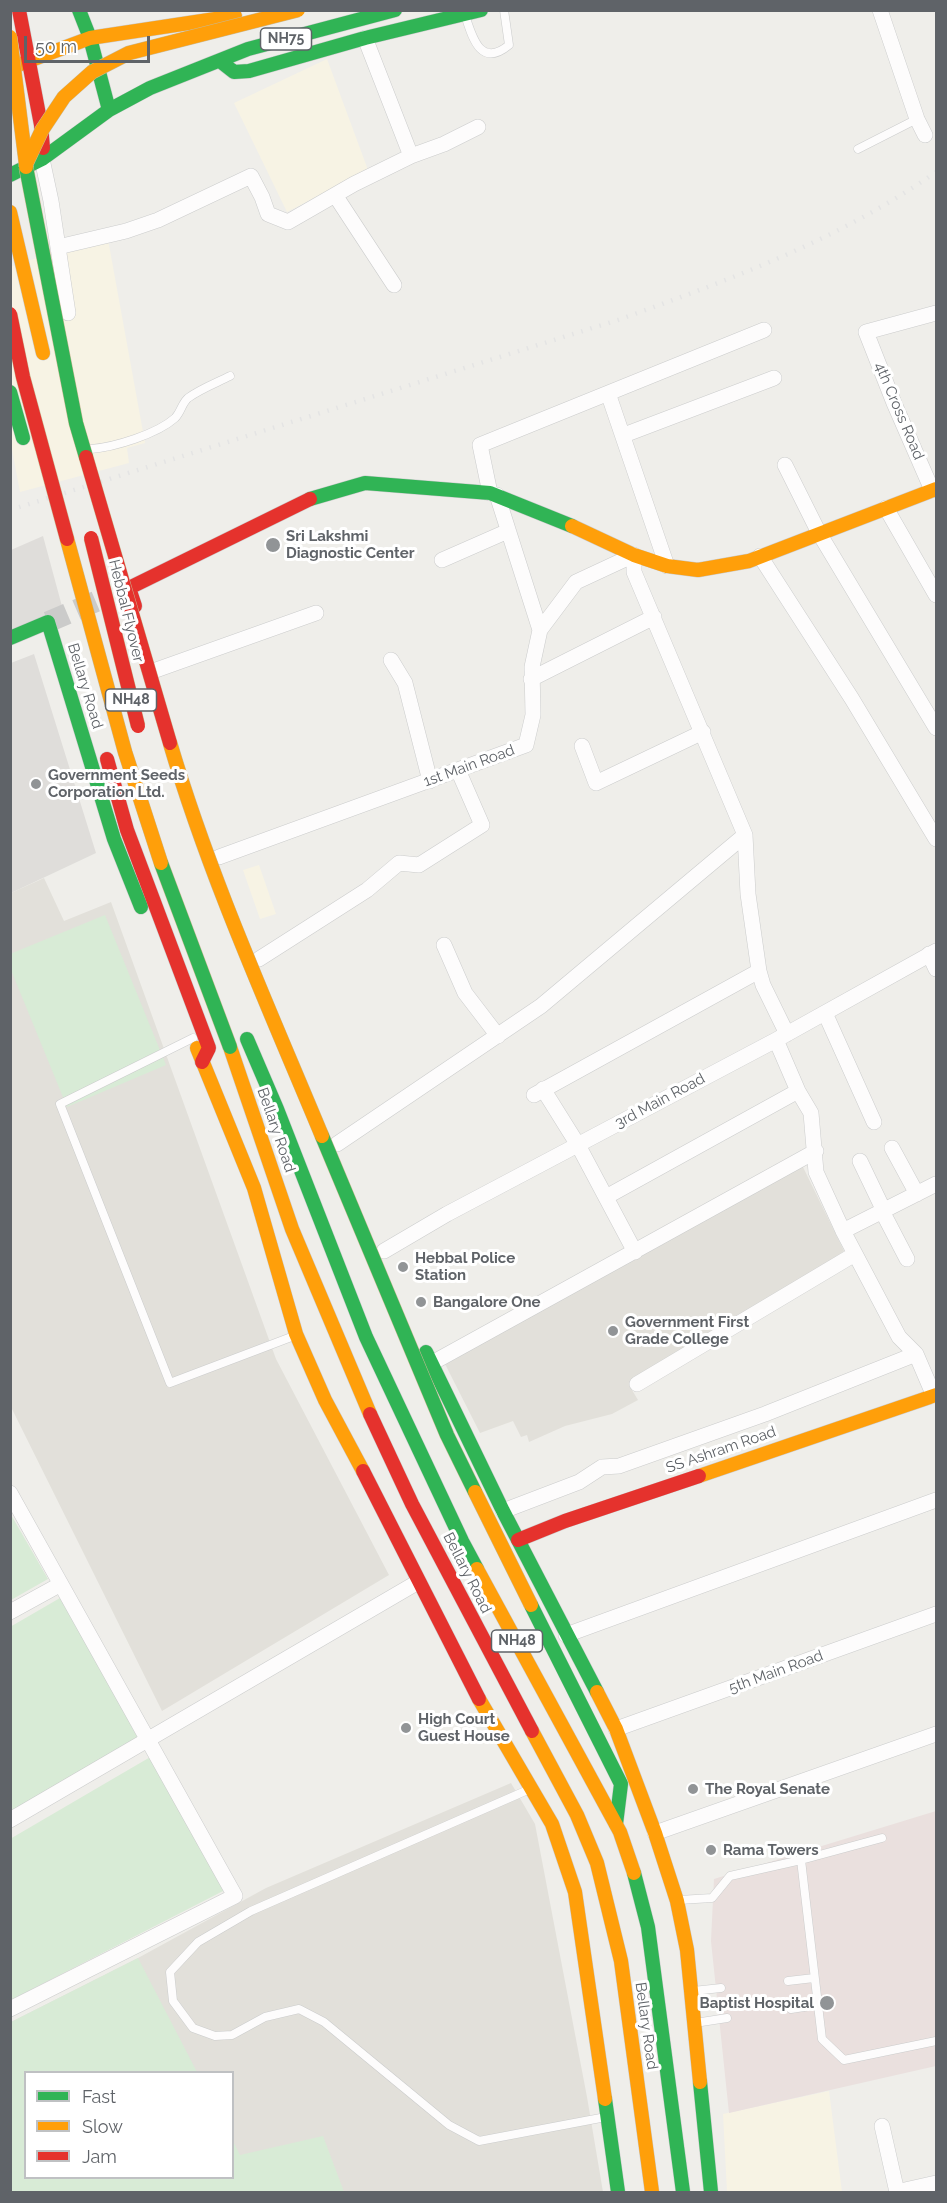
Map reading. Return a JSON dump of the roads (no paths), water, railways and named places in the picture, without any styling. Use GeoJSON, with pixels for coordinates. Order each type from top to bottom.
{"type":"FeatureCollection","features":[{"type":"Feature","properties":{"kind":"main road"},"geometry":{"type":"LineString","coordinates":[[19,10],[41,125],[42,159]]}},
{"type":"Feature","properties":{"kind":"main road"},"geometry":{"type":"LineString","coordinates":[[79,10],[90,38],[109,110]]}},
{"type":"Feature","properties":{"kind":"main road"},"geometry":{"type":"LineString","coordinates":[[10,68],[90,38],[246,15],[263,10]]}},
{"type":"Feature","properties":{"kind":"main road"},"geometry":{"type":"LineString","coordinates":[[26,164],[52,114],[64,97],[92,72],[129,53],[298,10]]}},
{"type":"Feature","properties":{"kind":"main road","name":"NH75"},"geometry":{"type":"LineString","coordinates":[[10,175],[42,159],[109,110],[150,88],[248,49],[394,10]]}},
{"type":"Feature","properties":{"kind":"main road"},"geometry":{"type":"LineString","coordinates":[[220,61],[234,72],[249,71],[365,38],[481,10]]}},
{"type":"Feature","properties":{"kind":"main road"},"geometry":{"type":"LineString","coordinates":[[139,30],[152,17]]}},
{"type":"Feature","properties":{"kind":"main road"},"geometry":{"type":"LineString","coordinates":[[10,37],[29,189],[76,423],[181,779],[227,907],[447,1435],[621,1784],[616,1824]]}},
{"type":"Feature","properties":{"kind":"main road"},"geometry":{"type":"LineString","coordinates":[[10,212],[45,358]]}},
{"type":"Feature","properties":{"kind":"main road","name":"Bellary Road"},"geometry":{"type":"LineString","coordinates":[[10,314],[23,377],[125,752],[156,850],[230,1047],[292,1229],[357,1386],[407,1494],[578,1815],[597,1863],[621,1961],[652,2193]]}},
{"type":"Feature","properties":{"kind":"main road"},"geometry":{"type":"LineString","coordinates":[[10,392],[24,443],[10,412]]}},
{"type":"Feature","properties":{"kind":"main road"},"geometry":{"type":"LineString","coordinates":[[711,2193],[687,1950],[677,1900],[655,1833],[616,1729],[503,1511],[410,1315],[259,960],[190,775],[129,588],[312,498],[365,483],[493,494],[586,532],[634,555],[667,566],[698,570],[749,561],[934,489]]}},
{"type":"Feature","properties":{"kind":"main road","name":"Hebbal Flyover"},"geometry":{"type":"LineString","coordinates":[[86,520],[140,736]]}},
{"type":"Feature","properties":{"kind":"main road","name":"Bellary Road"},"geometry":{"type":"LineString","coordinates":[[10,638],[48,622],[114,839],[254,1188],[296,1335],[325,1401],[469,1683],[552,1824],[575,1892],[618,2193]]}},
{"type":"Feature","properties":{"kind":"main road"},"geometry":{"type":"LineString","coordinates":[[106,754],[128,830],[209,1048],[202,1062]]}},
{"type":"Feature","properties":{"kind":"main road","name":"NH48"},"geometry":{"type":"LineString","coordinates":[[245,1034],[277,1109]]}},
{"type":"Feature","properties":{"kind":"main road"},"geometry":{"type":"LineString","coordinates":[[277,1109],[345,1161]]}},
{"type":"Feature","properties":{"kind":"main road","name":"Bellary Road"},"geometry":{"type":"LineString","coordinates":[[277,1109],[358,1321],[462,1541],[616,1824],[637,1880],[648,1927],[683,2193]]}},
{"type":"Feature","properties":{"kind":"main road","name":"SS Ashram Road"},"geometry":{"type":"LineString","coordinates":[[518,1540],[565,1521],[935,1395]]}},
{"type":"Feature","properties":{"kind":"street"},"geometry":{"type":"LineString","coordinates":[[880,10],[917,119],[925,135]]}},
{"type":"Feature","properties":{"kind":"street"},"geometry":{"type":"LineString","coordinates":[[365,38],[411,156]]}},
{"type":"Feature","properties":{"kind":"street"},"geometry":{"type":"LineString","coordinates":[[58,247],[126,231],[158,220],[251,176],[268,214],[288,222],[334,195],[411,156],[444,144],[478,127]]}},
{"type":"Feature","properties":{"kind":"street"},"geometry":{"type":"LineString","coordinates":[[42,159],[91,449]]}},
{"type":"Feature","properties":{"kind":"street"},"geometry":{"type":"LineString","coordinates":[[334,195],[394,285]]}},
{"type":"Feature","properties":{"kind":"street","name":"4th Cross Road"},"geometry":{"type":"LineString","coordinates":[[934,489],[894,403],[866,332],[936,313]]}},
{"type":"Feature","properties":{"kind":"street"},"geometry":{"type":"LineString","coordinates":[[540,630],[508,531],[493,494],[480,445],[764,330]]}},
{"type":"Feature","properties":{"kind":"street"},"geometry":{"type":"LineString","coordinates":[[624,435],[774,378]]}},
{"type":"Feature","properties":{"kind":"street"},"geometry":{"type":"LineString","coordinates":[[608,393],[667,566]]}},
{"type":"Feature","properties":{"kind":"street"},"geometry":{"type":"LineString","coordinates":[[785,465],[819,532],[936,728]]}},
{"type":"Feature","properties":{"kind":"street"},"geometry":{"type":"LineString","coordinates":[[886,508],[936,595]]}},
{"type":"Feature","properties":{"kind":"street"},"geometry":{"type":"LineString","coordinates":[[442,560],[508,531]]}},
{"type":"Feature","properties":{"kind":"street"},"geometry":{"type":"LineString","coordinates":[[634,555],[634,572],[745,835],[748,894],[759,971],[798,1091],[812,1113],[816,1172],[843,1231],[899,1337],[916,1354],[935,1395]]}},
{"type":"Feature","properties":{"kind":"street","name":"1st Main Road"},"geometry":{"type":"LineString","coordinates":[[219,857],[526,745],[533,715],[531,667],[540,630],[576,582],[634,555]]}},
{"type":"Feature","properties":{"kind":"street"},"geometry":{"type":"LineString","coordinates":[[760,556],[852,699],[936,839]]}},
{"type":"Feature","properties":{"kind":"street"},"geometry":{"type":"LineString","coordinates":[[156,670],[316,614]]}},
{"type":"Feature","properties":{"kind":"street"},"geometry":{"type":"LineString","coordinates":[[531,679],[654,617]]}},
{"type":"Feature","properties":{"kind":"street"},"geometry":{"type":"LineString","coordinates":[[391,660],[405,683],[430,781]]}},
{"type":"Feature","properties":{"kind":"street"},"geometry":{"type":"LineString","coordinates":[[582,746],[596,783],[703,732]]}},
{"type":"Feature","properties":{"kind":"street"},"geometry":{"type":"LineString","coordinates":[[259,960],[367,890],[399,864],[419,865],[482,825],[458,770]]}},
{"type":"Feature","properties":{"kind":"street"},"geometry":{"type":"LineString","coordinates":[[337,1144],[541,1006],[745,835]]}},
{"type":"Feature","properties":{"kind":"street"},"geometry":{"type":"LineString","coordinates":[[444,945],[465,993],[498,1036]]}},
{"type":"Feature","properties":{"kind":"street"},"geometry":{"type":"LineString","coordinates":[[933,953],[936,969]]}},
{"type":"Feature","properties":{"kind":"street","name":"3rd Main Road"},"geometry":{"type":"LineString","coordinates":[[384,1251],[447,1214],[781,1037],[933,953]]}},
{"type":"Feature","properties":{"kind":"street"},"geometry":{"type":"LineString","coordinates":[[635,1252],[578,1145],[538,1092],[759,971]]}},
{"type":"Feature","properties":{"kind":"street"},"geometry":{"type":"LineString","coordinates":[[825,1012],[874,1122]]}},
{"type":"Feature","properties":{"kind":"street"},"geometry":{"type":"LineString","coordinates":[[606,1197],[798,1091]]}},
{"type":"Feature","properties":{"kind":"street"},"geometry":{"type":"LineString","coordinates":[[892,1148],[917,1194]]}},
{"type":"Feature","properties":{"kind":"street"},"geometry":{"type":"LineString","coordinates":[[432,1363],[816,1151]]}},
{"type":"Feature","properties":{"kind":"street"},"geometry":{"type":"LineString","coordinates":[[860,1161],[907,1259]]}},
{"type":"Feature","properties":{"kind":"street"},"geometry":{"type":"LineString","coordinates":[[843,1231],[936,1184]]}},
{"type":"Feature","properties":{"kind":"street"},"geometry":{"type":"LineString","coordinates":[[637,1384],[855,1254]]}},
{"type":"Feature","properties":{"kind":"street"},"geometry":{"type":"LineString","coordinates":[[503,1511],[579,1482],[602,1467],[619,1466],[753,1418],[916,1354]]}},
{"type":"Feature","properties":{"kind":"street"},"geometry":{"type":"LineString","coordinates":[[10,1493],[235,1896],[10,2009]]}},
{"type":"Feature","properties":{"kind":"street"},"geometry":{"type":"LineString","coordinates":[[566,1635],[936,1500]]}},
{"type":"Feature","properties":{"kind":"street"},"geometry":{"type":"LineString","coordinates":[[10,1820],[418,1582]]}},
{"type":"Feature","properties":{"kind":"street"},"geometry":{"type":"LineString","coordinates":[[10,1612],[61,1584]]}},
{"type":"Feature","properties":{"kind":"street","name":"5th Main Road"},"geometry":{"type":"LineString","coordinates":[[616,1729],[936,1614]]}},
{"type":"Feature","properties":{"kind":"street"},"geometry":{"type":"LineString","coordinates":[[655,1833],[936,1734]]}},
{"type":"Feature","properties":{"kind":"street"},"geometry":{"type":"LineString","coordinates":[[882,2127],[897,2192],[928,2187]]}},
{"type":"Feature","properties":{"kind":"lane"},"geometry":{"type":"LineString","coordinates":[[464,14],[475,45],[481,51],[491,52],[503,50],[509,45],[504,10]]}},
{"type":"Feature","properties":{"kind":"lane"},"geometry":{"type":"LineString","coordinates":[[308,54],[327,59]]}},
{"type":"Feature","properties":{"kind":"lane"},"geometry":{"type":"LineString","coordinates":[[858,150],[917,119]]}},
{"type":"Feature","properties":{"kind":"lane"},"geometry":{"type":"LineString","coordinates":[[91,449],[106,448],[137,438],[172,420],[180,413],[186,400],[230,376]]}},
{"type":"Feature","properties":{"kind":"lane"},"geometry":{"type":"LineString","coordinates":[[193,1038],[60,1104],[170,1383],[296,1335]]}},
{"type":"Feature","properties":{"kind":"lane"},"geometry":{"type":"LineString","coordinates":[[531,1789],[251,1911],[198,1942],[170,1972],[173,2001],[192,2028],[215,2036],[232,2035],[265,2017],[299,2009],[324,2022],[449,2125],[479,2141],[608,2117]]}},
{"type":"Feature","properties":{"kind":"lane"},"geometry":{"type":"LineString","coordinates":[[677,1900],[712,1898],[730,1876],[882,1838]]}},
{"type":"Feature","properties":{"kind":"lane"},"geometry":{"type":"LineString","coordinates":[[801,1860],[822,2039],[844,2060],[936,2041]]}},
{"type":"Feature","properties":{"kind":"lane"},"geometry":{"type":"LineString","coordinates":[[788,1981],[814,1978]]}},
{"type":"Feature","properties":{"kind":"lane"},"geometry":{"type":"LineString","coordinates":[[692,1991],[721,1988]]}},
{"type":"Feature","properties":{"kind":"lane"},"geometry":{"type":"LineString","coordinates":[[791,2008],[817,2005]]}},
{"type":"Feature","properties":{"kind":"lane"},"geometry":{"type":"LineString","coordinates":[[695,2023],[727,2018]]}},
{"type":"Feature","properties":{"kind":"tunnel"},"geometry":{"type":"LineString","coordinates":[[48,622],[97,601]]}},
{"type":"Feature","properties":{"kind":"railway"},"geometry":{"type":"LineString","coordinates":[[10,510],[660,305],[742,274],[822,238],[861,218],[936,172]]}},
{"type":"Feature","properties":{"kind":"place","name":"Sri Lakshmi Diagnostic Center"},"geometry":{"type":"Point","coordinates":[273,545]}},
{"type":"Feature","properties":{"kind":"place","name":"Government Seeds Corporation Ltd."},"geometry":{"type":"Point","coordinates":[36,784]}},
{"type":"Feature","properties":{"kind":"place","name":"Hebbal Police Station"},"geometry":{"type":"Point","coordinates":[403,1267]}},
{"type":"Feature","properties":{"kind":"place","name":"Bangalore One"},"geometry":{"type":"Point","coordinates":[421,1302]}},
{"type":"Feature","properties":{"kind":"place","name":"Government First Grade College"},"geometry":{"type":"Point","coordinates":[613,1331]}},
{"type":"Feature","properties":{"kind":"place","name":"High Court Guest House"},"geometry":{"type":"Point","coordinates":[406,1728]}},
{"type":"Feature","properties":{"kind":"place","name":"The Royal Senate"},"geometry":{"type":"Point","coordinates":[693,1789]}},
{"type":"Feature","properties":{"kind":"place","name":"Rama Towers"},"geometry":{"type":"Point","coordinates":[711,1850]}},
{"type":"Feature","properties":{"kind":"place","name":"Baptist Hospital"},"geometry":{"type":"Point","coordinates":[827,2003]}}]}
